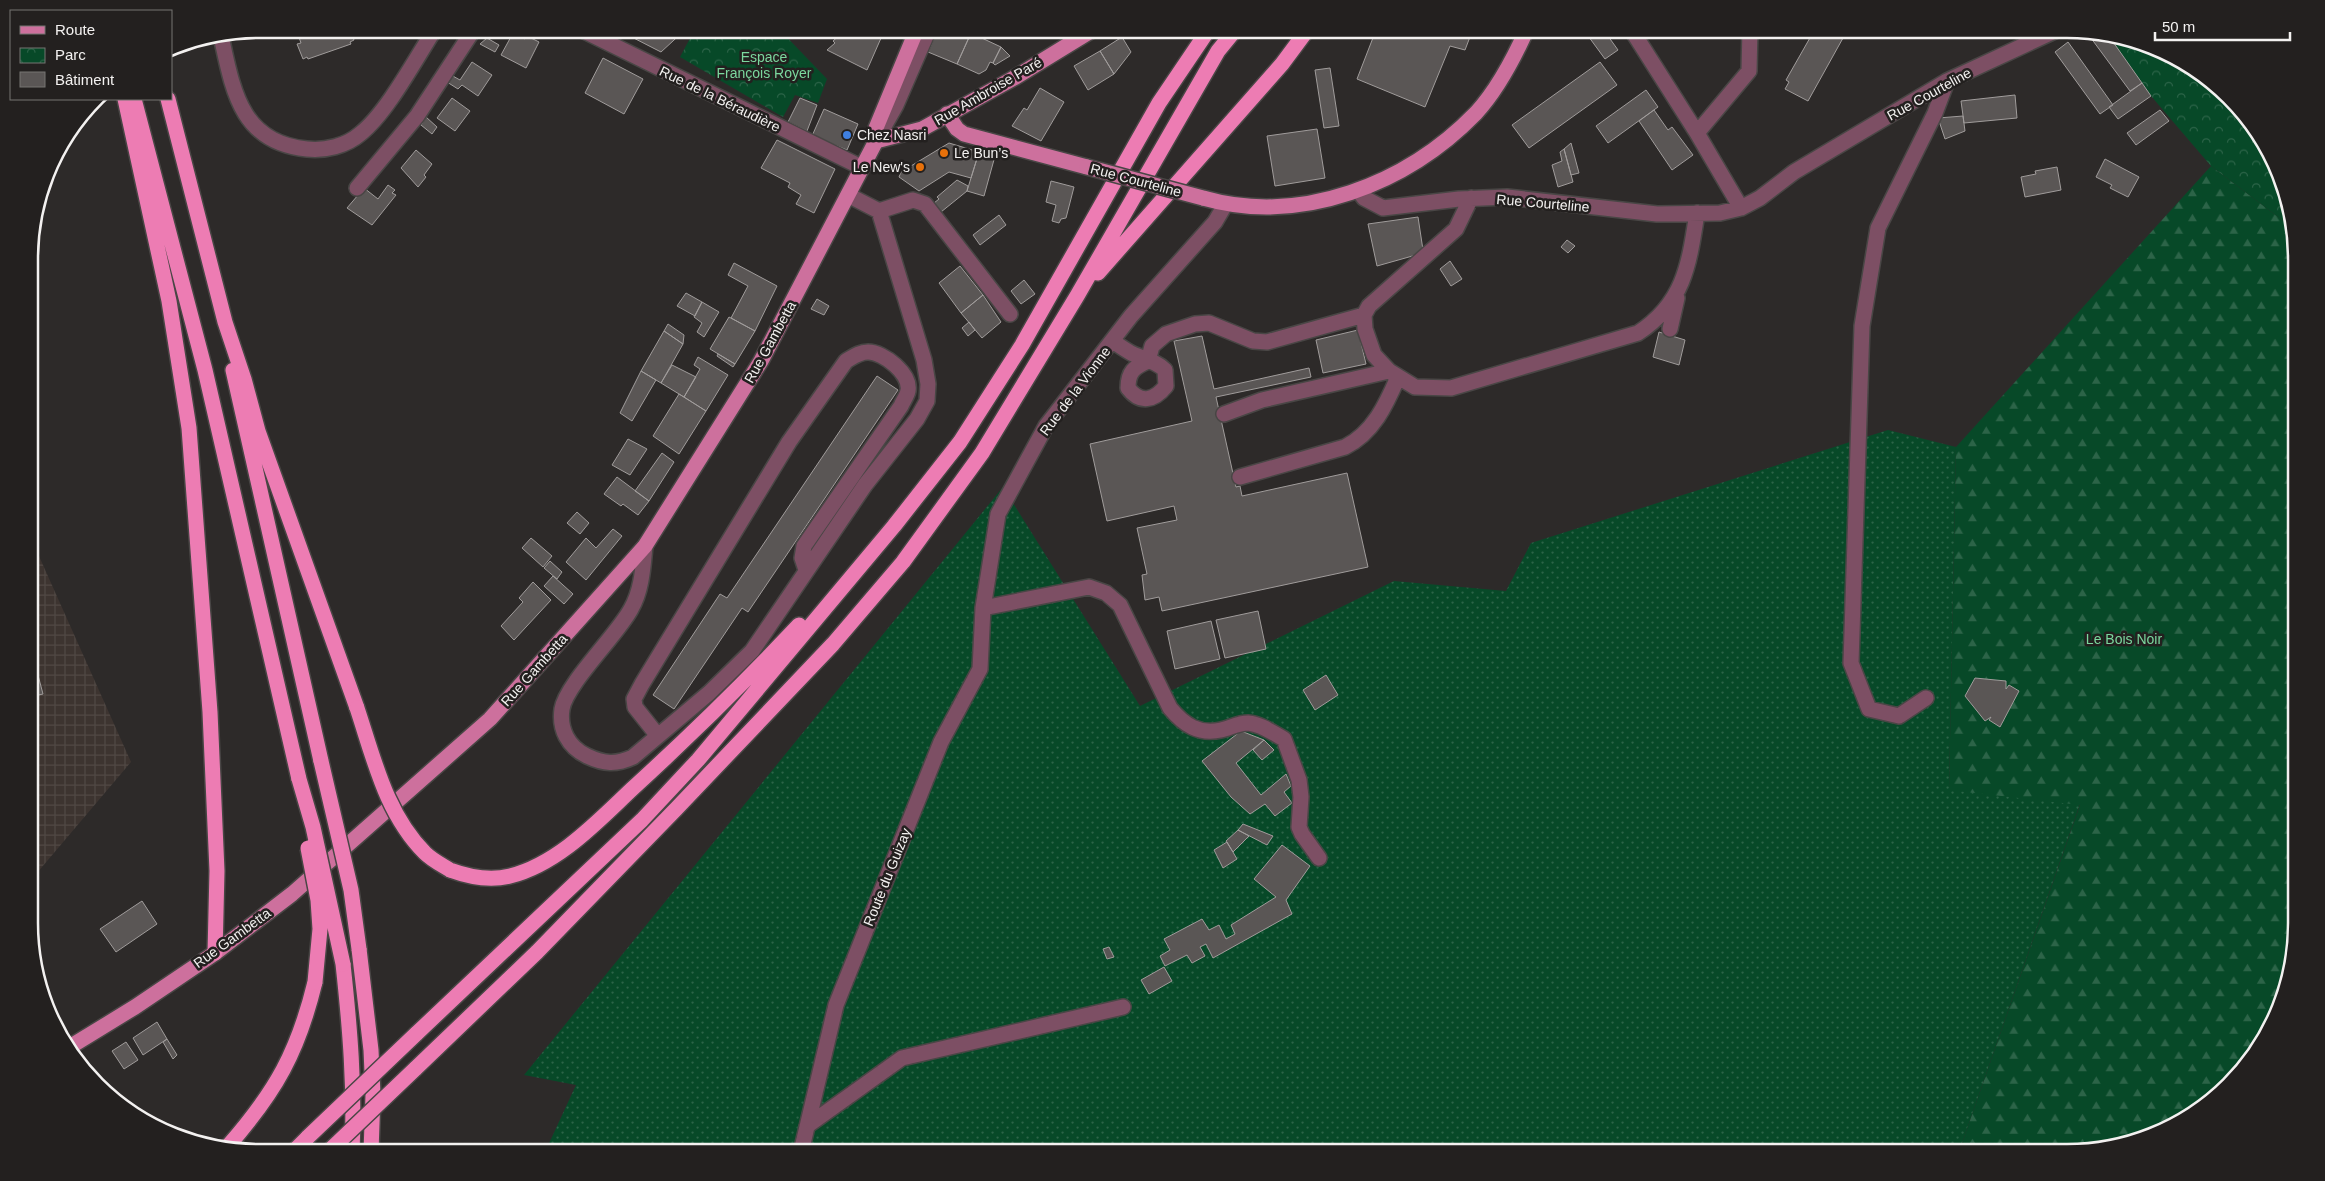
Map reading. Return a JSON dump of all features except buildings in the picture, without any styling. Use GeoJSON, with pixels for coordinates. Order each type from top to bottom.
{"type":"FeatureCollection","features":[{"type":"Feature","properties":{"kind":"highway"},"geometry":{"type":"LineString","coordinates":[[302,1144],[642,820],[674,787],[894,526],[960,442],[1022,345],[1159,103],[1203,38]]}},
{"type":"Feature","properties":{"kind":"highway"},"geometry":{"type":"LineString","coordinates":[[336,1144],[538,952],[833,644],[903,562],[982,453],[1077,296],[1218,51],[1229,38]]}},
{"type":"Feature","properties":{"kind":"highway"},"geometry":{"type":"LineString","coordinates":[[1077,296],[1282,64],[1301,38]]}},
{"type":"Feature","properties":{"kind":"highway"},"geometry":{"type":"LineString","coordinates":[[124,100],[169,301],[189,428],[211,722],[217,872],[215,953]]}},
{"type":"Feature","properties":{"kind":"highway"},"geometry":{"type":"LineString","coordinates":[[134,100],[205,370],[302,795],[313,827],[342,964],[352,1042],[354,1113],[352,1144]]}},
{"type":"Feature","properties":{"kind":"highway"},"geometry":{"type":"LineString","coordinates":[[168,100],[225,322],[244,379],[258,431],[388,800],[405,828],[426,854],[450,870],[466,876],[489,878],[509,876],[534,867],[564,848],[590,827],[698,729],[894,526]]}},
{"type":"Feature","properties":{"kind":"highway"},"geometry":{"type":"LineString","coordinates":[[225,322],[235,384],[351,890],[371,1050],[373,1095],[371,1144]]}},
{"type":"Feature","properties":{"kind":"highway"},"geometry":{"type":"LineString","coordinates":[[232,1142],[268,1096],[284,1070],[299,1040],[315,982],[320,929],[318,900],[302,818],[302,795]]}},
{"type":"Feature","properties":{"kind":"main road","name":"Rue Gambetta"},"geometry":{"type":"LineString","coordinates":[[74,1044],[135,1007],[215,953],[292,894],[490,719],[645,546],[761,361],[876,141],[876,128],[913,38]]}},
{"type":"Feature","properties":{"kind":"main road","name":"Rue Ambroise Paré"},"geometry":{"type":"LineString","coordinates":[[876,141],[922,129],[1014,78],[1079,38]]}},
{"type":"Feature","properties":{"kind":"main road"},"geometry":{"type":"LineString","coordinates":[[1358,190],[1384,179],[1426,156],[1452,135],[1477,111],[1498,83],[1522,38]]}},
{"type":"Feature","properties":{"kind":"main road","name":"Rue Courteline"},"geometry":{"type":"LineString","coordinates":[[947,114],[957,129],[964,134],[1225,204],[1286,207],[1358,190]]}},
{"type":"Feature","properties":{"kind":"street"},"geometry":{"type":"LineString","coordinates":[[223,40],[235,91],[246,116],[265,137],[292,148],[316,150],[340,146],[360,134],[378,116],[429,38]]}},
{"type":"Feature","properties":{"kind":"street"},"geometry":{"type":"LineString","coordinates":[[358,188],[417,116],[468,38]]}},
{"type":"Feature","properties":{"kind":"street","name":"Rue de la Béraudière"},"geometry":{"type":"LineString","coordinates":[[598,38],[861,167]]}},
{"type":"Feature","properties":{"kind":"street"},"geometry":{"type":"LineString","coordinates":[[876,141],[896,104],[925,38]]}},
{"type":"Feature","properties":{"kind":"street"},"geometry":{"type":"LineString","coordinates":[[1637,38],[1742,208]]}},
{"type":"Feature","properties":{"kind":"street"},"geometry":{"type":"LineString","coordinates":[[1697,133],[1749,71],[1750,38]]}},
{"type":"Feature","properties":{"kind":"street","name":"Rue Courteline"},"geometry":{"type":"LineString","coordinates":[[1358,190],[1364,198],[1382,208],[1471,198],[1507,197],[1657,214],[1720,213],[1742,208],[1760,198],[1794,172],[1947,81],[2040,38]]}},
{"type":"Feature","properties":{"kind":"street"},"geometry":{"type":"LineString","coordinates":[[1926,698],[1899,716],[1869,709],[1851,663],[1862,326],[1878,228],[1935,113],[1947,81]]}},
{"type":"Feature","properties":{"kind":"street"},"geometry":{"type":"LineString","coordinates":[[848,195],[879,211],[913,200],[925,204],[1010,314]]}},
{"type":"Feature","properties":{"kind":"street"},"geometry":{"type":"LineString","coordinates":[[1112,341],[1148,361],[1152,346],[1166,334],[1194,324],[1209,323],[1253,341],[1267,342],[1364,315],[1370,306],[1456,229],[1471,198]]}},
{"type":"Feature","properties":{"kind":"street","name":"Rue de la Vionne"},"geometry":{"type":"LineString","coordinates":[[984,608],[998,514],[1046,426],[1131,316],[1215,222],[1225,204]]}},
{"type":"Feature","properties":{"kind":"street"},"geometry":{"type":"LineString","coordinates":[[645,546],[642,576],[632,608],[570,692],[562,708],[563,728],[566,738],[579,752],[609,764],[622,762],[633,757],[709,692],[752,651],[865,485],[917,419],[928,401],[928,384],[924,360],[879,211]]}},
{"type":"Feature","properties":{"kind":"street"},"geometry":{"type":"LineString","coordinates":[[1670,329],[1678,292],[1692,245],[1697,214]]}},
{"type":"Feature","properties":{"kind":"street"},"geometry":{"type":"LineString","coordinates":[[1364,315],[1368,342],[1374,355],[1393,374],[1415,387],[1451,388],[1638,333],[1654,322],[1669,307],[1678,292]]}},
{"type":"Feature","properties":{"kind":"street"},"geometry":{"type":"LineString","coordinates":[[658,736],[635,707],[634,700],[642,684],[789,442],[846,361],[860,353],[870,352],[882,356],[901,372],[907,382],[908,391],[901,406],[804,546],[802,558],[806,570]]}},
{"type":"Feature","properties":{"kind":"street"},"geometry":{"type":"LineString","coordinates":[[1224,414],[1262,400],[1393,374]]}},
{"type":"Feature","properties":{"kind":"street"},"geometry":{"type":"LineString","coordinates":[[1240,477],[1345,447],[1356,441],[1379,415],[1393,374]]}},
{"type":"Feature","properties":{"kind":"street"},"geometry":{"type":"LineString","coordinates":[[1300,468],[1319,454]]}},
{"type":"Feature","properties":{"kind":"street"},"geometry":{"type":"LineString","coordinates":[[984,608],[1090,587],[1106,593],[1120,605],[1170,708],[1179,719],[1198,730],[1208,732],[1238,725],[1259,725],[1284,739],[1298,780],[1301,797],[1299,827],[1319,858]]}},
{"type":"Feature","properties":{"kind":"street","name":"Route du Guizay"},"geometry":{"type":"LineString","coordinates":[[803,1144],[836,1006],[941,742],[980,668],[984,608]]}},
{"type":"Feature","properties":{"kind":"street"},"geometry":{"type":"LineString","coordinates":[[807,1126],[902,1058],[1123,1007]]}},
{"type":"Feature","properties":{"kind":"shaded area"},"geometry":{"type":"Polygon","coordinates":[[[38,554],[131,762],[38,872],[38,554]]]}},
{"type":"Feature","properties":{"kind":"green space","name":"Espace François Royer"},"geometry":{"type":"Polygon","coordinates":[[[690,38],[788,38],[827,79],[818,103],[795,95],[783,117],[680,57],[690,38]]]}},
{"type":"Feature","properties":{"kind":"green space"},"geometry":{"type":"Polygon","coordinates":[[[2114,43],[2151,54],[2177,67],[2201,83],[2223,102],[2242,124],[2265,161],[2276,188],[2284,222],[2211,166],[2151,96],[2114,43]]]}},
{"type":"Feature","properties":{"kind":"green space","name":"Le Bois Noir"},"geometry":{"type":"Polygon","coordinates":[[[2211,166],[2284,222],[2288,259],[2288,922],[2286,951],[2280,980],[2271,1007],[2258,1033],[2233,1068],[2212,1089],[2177,1114],[2151,1127],[2124,1136],[2095,1142],[2066,1144],[1962,1144],[2080,805],[1949,790],[1956,447],[2211,166]]]}},
{"type":"Feature","properties":{"kind":"green space"},"geometry":{"type":"Polygon","coordinates":[[[1888,430],[1956,447],[1949,789],[2080,804],[1962,1144],[549,1144],[576,1085],[524,1075],[1003,487],[1140,706],[1394,581],[1506,591],[1531,543],[1888,430]]]}},
{"type":"Feature","properties":{"kind":"place","name":"Chez Nasri"},"geometry":{"type":"Point","coordinates":[847,135]}},
{"type":"Feature","properties":{"kind":"place","name":"Le Bun’s"},"geometry":{"type":"Point","coordinates":[944,153]}},
{"type":"Feature","properties":{"kind":"place","name":"Le New's"},"geometry":{"type":"Point","coordinates":[920,167]}}]}
